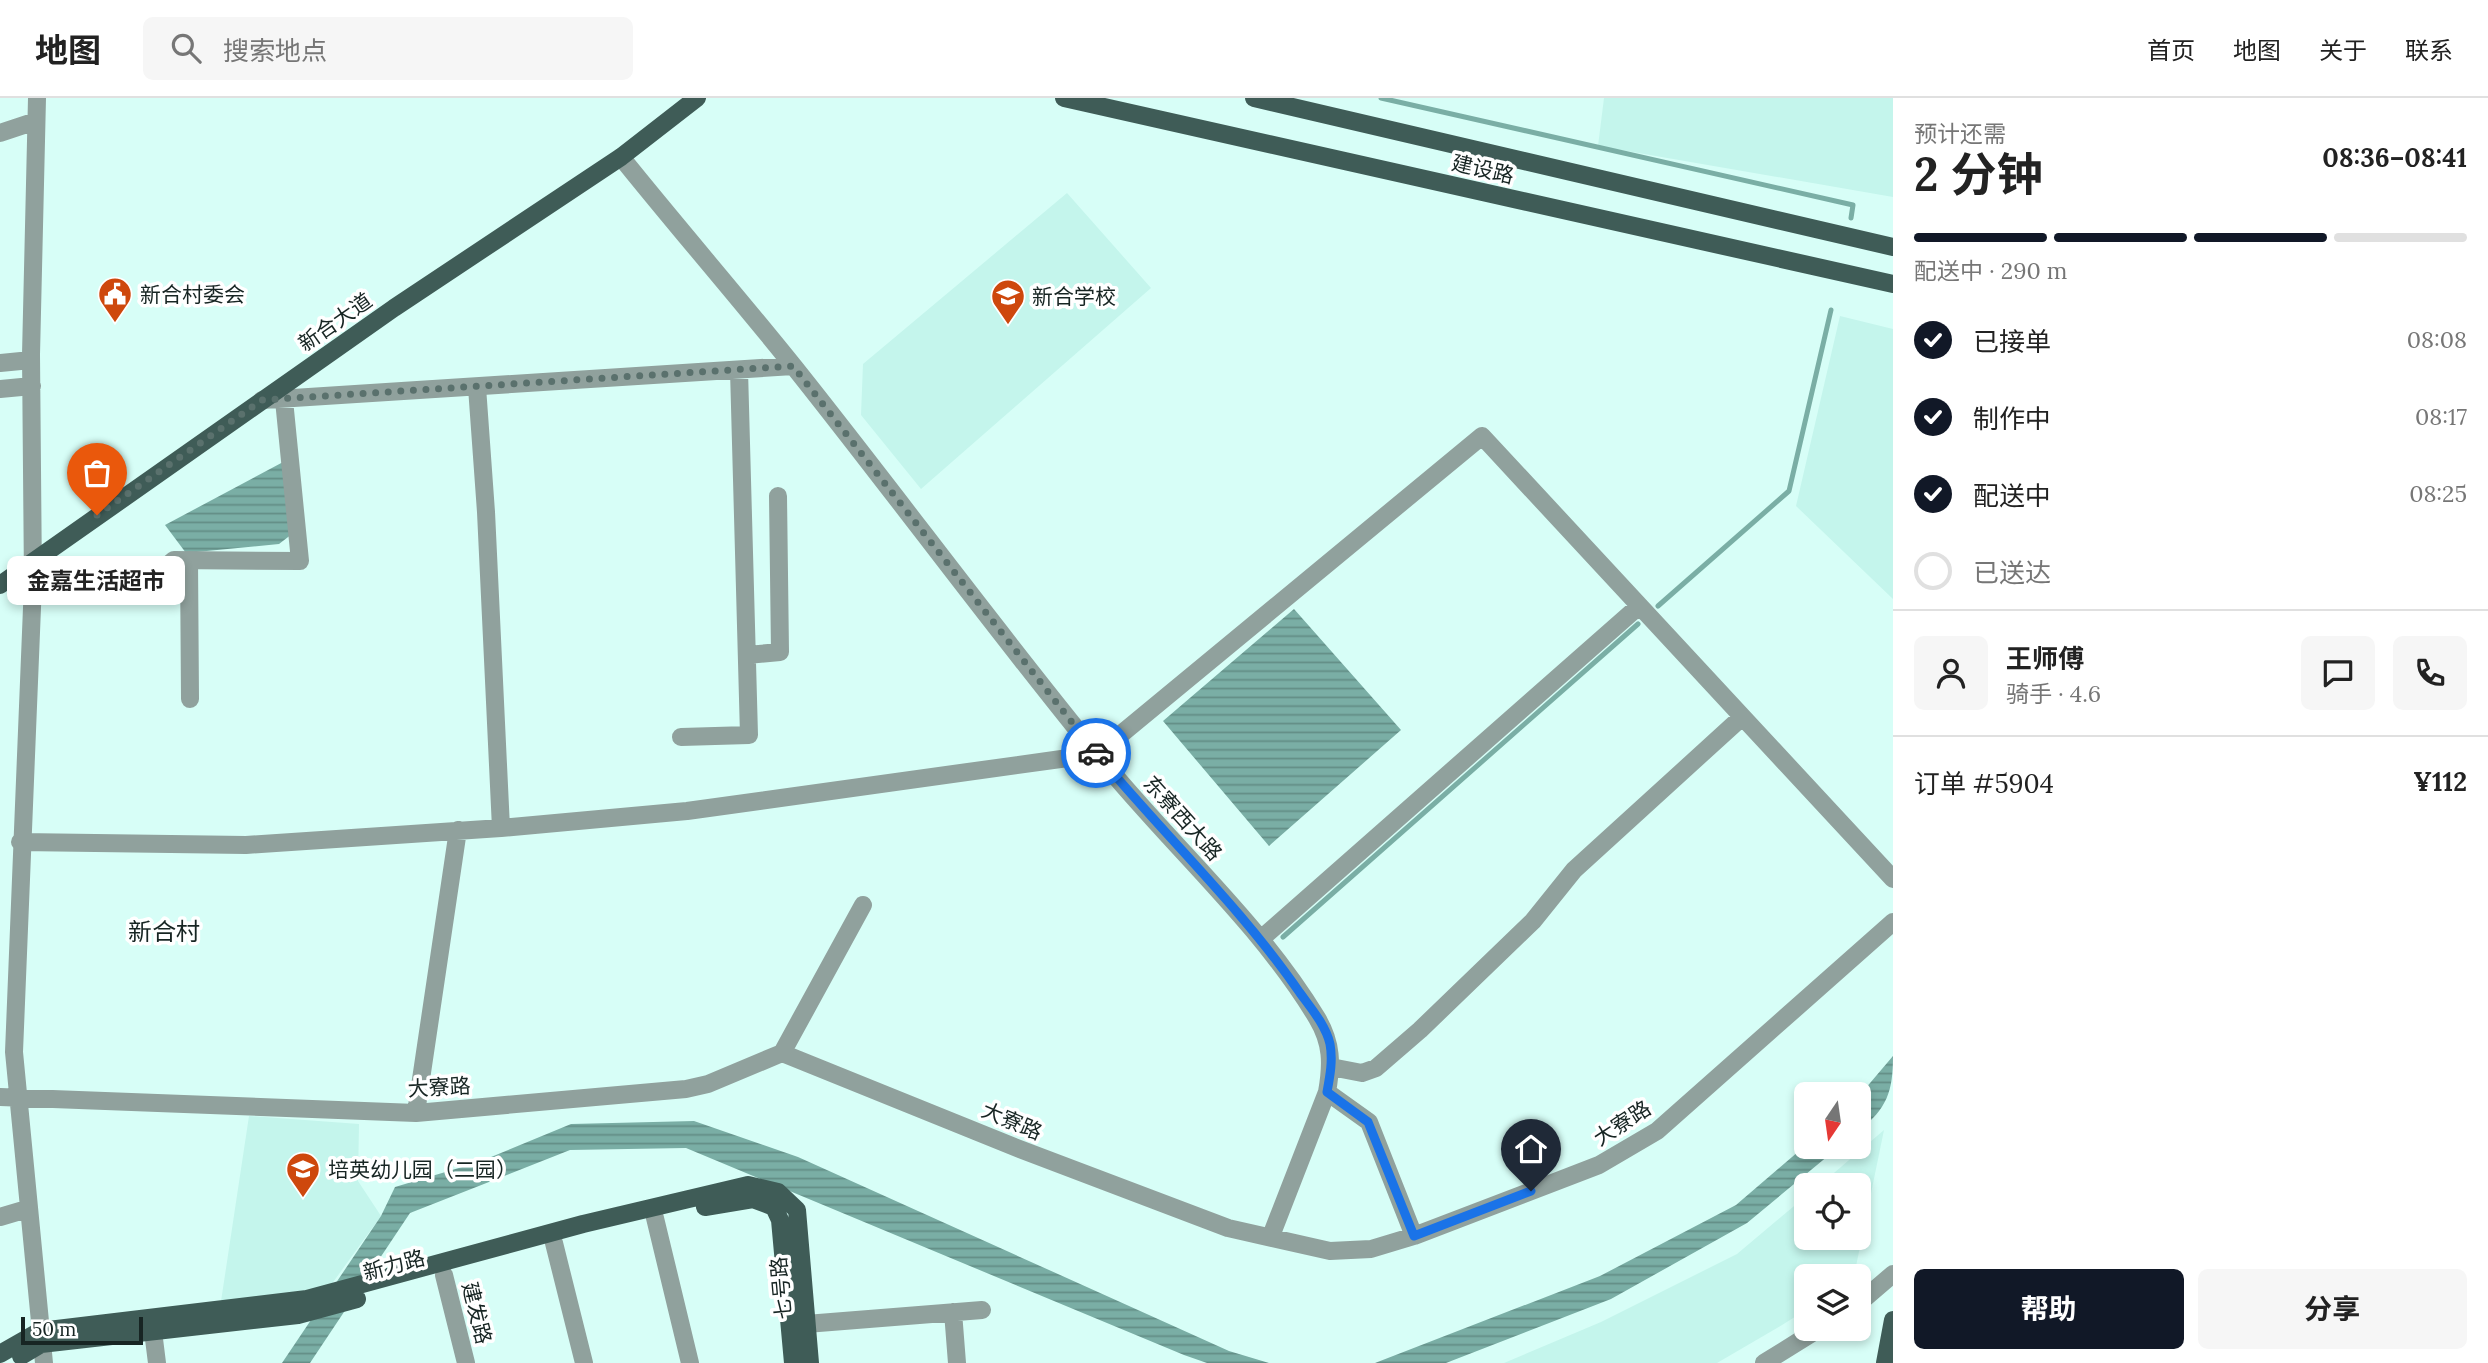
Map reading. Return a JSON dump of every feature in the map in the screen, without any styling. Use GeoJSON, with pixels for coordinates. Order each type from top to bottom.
{"type":"FeatureCollection","features":[{"type":"Feature","properties":{"kind":"main road","name":"新合大道"},"geometry":{"type":"LineString","coordinates":[[0,585],[262,400],[284,393],[394,308],[621,157],[697,98]]}},
{"type":"Feature","properties":{"kind":"main road","name":"建设路"},"geometry":{"type":"LineString","coordinates":[[1064,98],[1893,284]]}},
{"type":"Feature","properties":{"kind":"main road","name":"建设路"},"geometry":{"type":"LineString","coordinates":[[1254,98],[1893,247]]}},
{"type":"Feature","properties":{"kind":"main road","name":"七号路"},"geometry":{"type":"LineString","coordinates":[[723,1197],[748,1185],[766,1187],[778,1192],[797,1210],[810,1363]]}},
{"type":"Feature","properties":{"kind":"main road","name":"新力路"},"geometry":{"type":"LineString","coordinates":[[9,1363],[40,1337],[153,1331],[303,1307],[444,1275],[723,1197],[763,1201],[774,1207],[780,1220]]}},
{"type":"Feature","properties":{"kind":"main road"},"geometry":{"type":"LineString","coordinates":[[373,1289],[583,1224],[723,1197]]}},
{"type":"Feature","properties":{"kind":"main road","name":"七号路"},"geometry":{"type":"LineString","coordinates":[[780,1220],[793,1363]]}},
{"type":"Feature","properties":{"kind":"main road"},"geometry":{"type":"LineString","coordinates":[[0,1354],[40,1337],[303,1307]]}},
{"type":"Feature","properties":{"kind":"main road"},"geometry":{"type":"LineString","coordinates":[[1885,1363],[1893,1320]]}},
{"type":"Feature","properties":{"kind":"street"},"geometry":{"type":"LineString","coordinates":[[37,98],[31,360],[33,583],[20,842],[14,1052],[8,1096],[27,1209],[44,1363]]}},
{"type":"Feature","properties":{"kind":"street"},"geometry":{"type":"LineString","coordinates":[[0,133],[36,121]]}},
{"type":"Feature","properties":{"kind":"street","name":"东寮西大路"},"geometry":{"type":"LineString","coordinates":[[621,157],[793,366],[1097,754],[1178,849],[1262,938],[1318,1018],[1330,1042],[1331,1067],[1327,1092],[1271,1236]]}},
{"type":"Feature","properties":{"kind":"street"},"geometry":{"type":"LineString","coordinates":[[0,363],[31,360]]}},
{"type":"Feature","properties":{"kind":"street"},"geometry":{"type":"LineString","coordinates":[[33,583],[143,586],[174,560],[300,561],[284,393],[477,387],[793,366]]}},
{"type":"Feature","properties":{"kind":"street"},"geometry":{"type":"LineString","coordinates":[[681,737],[749,735],[739,370]]}},
{"type":"Feature","properties":{"kind":"street"},"geometry":{"type":"LineString","coordinates":[[0,389],[32,386]]}},
{"type":"Feature","properties":{"kind":"street"},"geometry":{"type":"LineString","coordinates":[[477,387],[486,512],[501,828]]}},
{"type":"Feature","properties":{"kind":"street"},"geometry":{"type":"LineString","coordinates":[[20,842],[246,845],[501,828],[687,810],[1097,754],[1482,436],[1893,879]]}},
{"type":"Feature","properties":{"kind":"street"},"geometry":{"type":"LineString","coordinates":[[747,654],[780,652],[778,496]]}},
{"type":"Feature","properties":{"kind":"street"},"geometry":{"type":"LineString","coordinates":[[189,559],[190,699]]}},
{"type":"Feature","properties":{"kind":"street"},"geometry":{"type":"LineString","coordinates":[[1262,938],[1639,606]]}},
{"type":"Feature","properties":{"kind":"street"},"geometry":{"type":"LineString","coordinates":[[1331,1067],[1362,1073],[1376,1068],[1420,1030],[1532,921],[1574,870],[1742,717]]}},
{"type":"Feature","properties":{"kind":"street"},"geometry":{"type":"LineString","coordinates":[[416,1113],[458,830]]}},
{"type":"Feature","properties":{"kind":"street"},"geometry":{"type":"LineString","coordinates":[[782,1053],[863,905]]}},
{"type":"Feature","properties":{"kind":"street","name":"大寮路"},"geometry":{"type":"LineString","coordinates":[[8,1096],[416,1113],[686,1089],[708,1084],[782,1053],[1081,1173],[1228,1228],[1330,1251],[1371,1249],[1414,1236],[1600,1165],[1657,1131],[1893,922]]}},
{"type":"Feature","properties":{"kind":"street"},"geometry":{"type":"LineString","coordinates":[[1327,1092],[1368,1122],[1414,1236]]}},
{"type":"Feature","properties":{"kind":"street"},"geometry":{"type":"LineString","coordinates":[[0,1217],[27,1209]]}},
{"type":"Feature","properties":{"kind":"street"},"geometry":{"type":"LineString","coordinates":[[655,1218],[690,1363]]}},
{"type":"Feature","properties":{"kind":"street"},"geometry":{"type":"LineString","coordinates":[[554,1243],[584,1363]]}},
{"type":"Feature","properties":{"kind":"street"},"geometry":{"type":"LineString","coordinates":[[1871,1293],[1893,1274]]}},
{"type":"Feature","properties":{"kind":"street","name":"建发路"},"geometry":{"type":"LineString","coordinates":[[444,1275],[466,1363]]}},
{"type":"Feature","properties":{"kind":"street"},"geometry":{"type":"LineString","coordinates":[[806,1324],[982,1310]]}},
{"type":"Feature","properties":{"kind":"street"},"geometry":{"type":"LineString","coordinates":[[953,1312],[957,1363]]}},
{"type":"Feature","properties":{"kind":"street"},"geometry":{"type":"LineString","coordinates":[[153,1331],[157,1363]]}},
{"type":"Feature","properties":{"kind":"street"},"geometry":{"type":"LineString","coordinates":[[1764,1363],[1799,1341]]}},
{"type":"Feature","properties":{"kind":"shaded area"},"geometry":{"type":"Polygon","coordinates":[[[1604,98],[1893,98],[1893,197],[1598,146],[1604,98]]]}},
{"type":"Feature","properties":{"kind":"shaded area","name":"新合学校"},"geometry":{"type":"Polygon","coordinates":[[[1067,193],[1151,288],[921,489],[861,415],[863,364],[1067,193]]]}},
{"type":"Feature","properties":{"kind":"shaded area"},"geometry":{"type":"Polygon","coordinates":[[[1840,316],[1893,329],[1893,599],[1796,506],[1840,316]]]}},
{"type":"Feature","properties":{"kind":"shaded area"},"geometry":{"type":"Polygon","coordinates":[[[285,461],[292,534],[279,544],[186,553],[165,525],[285,461]]]}},
{"type":"Feature","properties":{"kind":"shaded area"},"geometry":{"type":"Polygon","coordinates":[[[1294,609],[1401,730],[1269,846],[1163,721],[1294,609]]]}},
{"type":"Feature","properties":{"kind":"shaded area"},"geometry":{"type":"Polygon","coordinates":[[[1893,1056],[1890,1089],[1882,1107],[1871,1120],[1871,1082],[1893,1056]]]}},
{"type":"Feature","properties":{"kind":"shaded area","name":"培英幼儿园（二园）"},"geometry":{"type":"Polygon","coordinates":[[[249,1116],[359,1124],[358,1181],[381,1216],[331,1285],[220,1308],[249,1116]]]}},
{"type":"Feature","properties":{"kind":"shaded area"},"geometry":{"type":"Polygon","coordinates":[[[694,1121],[798,1157],[1229,1351],[1269,1363],[1207,1363],[1184,1355],[686,1148],[570,1150],[410,1213],[310,1363],[282,1363],[381,1216],[395,1187],[479,1162],[571,1124],[694,1121]]]}},
{"type":"Feature","properties":{"kind":"shaded area"},"geometry":{"type":"Polygon","coordinates":[[[1884,1130],[1871,1193],[1871,1173],[1834,1173],[1850,1159],[1871,1159],[1871,1141],[1884,1130]]]}},
{"type":"Feature","properties":{"kind":"shaded area"},"geometry":{"type":"Polygon","coordinates":[[[1794,1155],[1794,1159],[1824,1159],[1807,1173],[1794,1173],[1794,1184],[1747,1223],[1611,1299],[1446,1363],[1375,1363],[1600,1276],[1736,1205],[1794,1155]]]}},
{"type":"Feature","properties":{"kind":"shaded area"},"geometry":{"type":"Polygon","coordinates":[[[1794,1206],[1794,1250],[1859,1250],[1856,1264],[1794,1264],[1794,1317],[1717,1363],[1504,1363],[1601,1322],[1737,1254],[1794,1206]]]}},
{"type":"Feature","properties":{"kind":"waterway"},"geometry":{"type":"LineString","coordinates":[[1381,98],[1853,205],[1851,218]]}},
{"type":"Feature","properties":{"kind":"waterway"},"geometry":{"type":"LineString","coordinates":[[1658,606],[1789,491],[1831,310]]}},
{"type":"Feature","properties":{"kind":"waterway"},"geometry":{"type":"LineString","coordinates":[[1283,937],[1638,624]]}},
{"type":"Feature","properties":{"kind":"way so far"},"geometry":{"type":"LineString","coordinates":[[97,515],[262,400],[793,366],[1096,753]]}},
{"type":"Feature","properties":{"kind":"place","name":"新合村委会"},"geometry":{"type":"Point","coordinates":[115,324]}},
{"type":"Feature","properties":{"kind":"place","name":"新合学校"},"geometry":{"type":"Point","coordinates":[1008,326]}},
{"type":"Feature","properties":{"kind":"place","name":"金嘉生活超市"},"geometry":{"type":"Point","coordinates":[97,515]}},
{"type":"Feature","properties":{"kind":"place","name":"培英幼儿园（二园）"},"geometry":{"type":"Point","coordinates":[303,1199]}},
{"type":"Feature","properties":{"kind":"district","name":"新合村"},"geometry":{"type":"Point","coordinates":[164,931]}},
{"type":"Feature","properties":{"kind":"route"},"geometry":{"type":"LineString","coordinates":[[1096,753],[1178,849],[1262,938],[1318,1018],[1330,1042],[1331,1067],[1327,1092],[1368,1122],[1414,1236],[1531,1191]]}}]}
